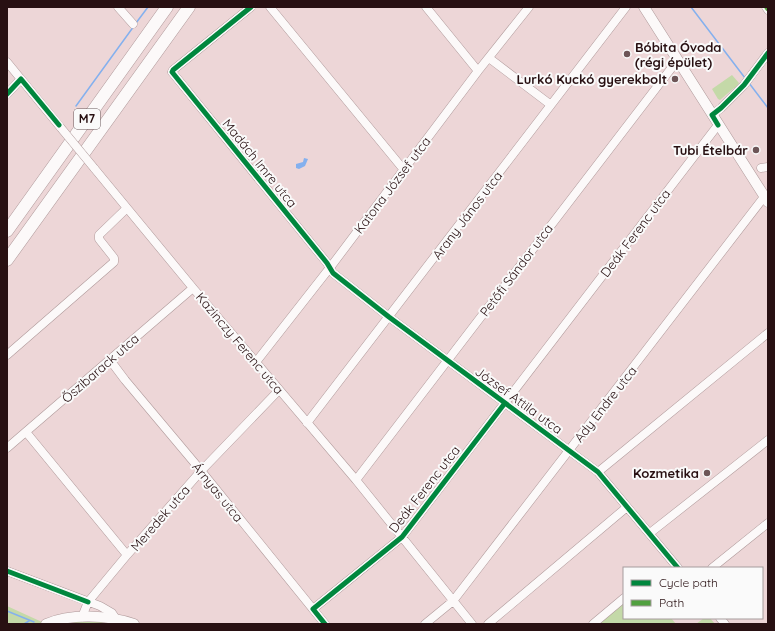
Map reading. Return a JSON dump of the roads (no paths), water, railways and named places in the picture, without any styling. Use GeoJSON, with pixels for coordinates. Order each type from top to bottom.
{"type":"FeatureCollection","features":[{"type":"Feature","properties":{"kind":"highway","name":"M7"},"geometry":{"type":"LineString","coordinates":[[7,231],[167,7]]}},
{"type":"Feature","properties":{"kind":"highway","name":"M7"},"geometry":{"type":"LineString","coordinates":[[7,260],[188,7]]}},
{"type":"Feature","properties":{"kind":"main road"},"geometry":{"type":"LineString","coordinates":[[644,7],[766,199]]}},
{"type":"Feature","properties":{"kind":"main road"},"geometry":{"type":"LineString","coordinates":[[46,624],[82,617],[116,619],[134,624]]}},
{"type":"Feature","properties":{"kind":"street"},"geometry":{"type":"LineString","coordinates":[[118,7],[133,24]]}},
{"type":"Feature","properties":{"kind":"street","name":"Madách Imre utca"},"geometry":{"type":"LineString","coordinates":[[251,7],[172,72],[330,268]]}},
{"type":"Feature","properties":{"kind":"street"},"geometry":{"type":"LineString","coordinates":[[270,7],[404,170]]}},
{"type":"Feature","properties":{"kind":"street"},"geometry":{"type":"LineString","coordinates":[[426,7],[478,71]]}},
{"type":"Feature","properties":{"kind":"street","name":"Katona József utca"},"geometry":{"type":"LineString","coordinates":[[256,362],[330,268],[478,71],[529,7]]}},
{"type":"Feature","properties":{"kind":"street","name":"Arany János utca"},"geometry":{"type":"LineString","coordinates":[[307,423],[626,7]]}},
{"type":"Feature","properties":{"kind":"street"},"geometry":{"type":"LineString","coordinates":[[712,115],[744,85],[768,53]]}},
{"type":"Feature","properties":{"kind":"street"},"geometry":{"type":"LineString","coordinates":[[489,58],[551,106]]}},
{"type":"Feature","properties":{"kind":"street","name":"Petőfi Sándor utca"},"geometry":{"type":"LineString","coordinates":[[356,480],[678,61]]}},
{"type":"Feature","properties":{"kind":"street","name":"Kazinczy Ferenc utca"},"geometry":{"type":"LineString","coordinates":[[7,62],[193,288],[356,480],[472,624]]}},
{"type":"Feature","properties":{"kind":"street"},"geometry":{"type":"LineString","coordinates":[[7,94],[21,79]]}},
{"type":"Feature","properties":{"kind":"street","name":"Deák Ferenc utca"},"geometry":{"type":"LineString","coordinates":[[313,609],[402,537],[718,125]]}},
{"type":"Feature","properties":{"kind":"street","name":"Ady Endre utca"},"geometry":{"type":"LineString","coordinates":[[425,624],[453,601],[569,450],[766,199]]}},
{"type":"Feature","properties":{"kind":"street"},"geometry":{"type":"LineString","coordinates":[[7,355],[114,262],[114,258],[99,239],[98,235],[127,208]]}},
{"type":"Feature","properties":{"kind":"street","name":"József Attila utca"},"geometry":{"type":"LineString","coordinates":[[330,268],[333,273],[389,317],[598,472],[677,567]]}},
{"type":"Feature","properties":{"kind":"street","name":"Őszibarack utca"},"geometry":{"type":"LineString","coordinates":[[7,448],[193,288]]}},
{"type":"Feature","properties":{"kind":"street"},"geometry":{"type":"LineString","coordinates":[[598,472],[768,333]]}},
{"type":"Feature","properties":{"kind":"street","name":"Árnyas utca"},"geometry":{"type":"LineString","coordinates":[[110,360],[326,624]]}},
{"type":"Feature","properties":{"kind":"street","name":"Meredek utca"},"geometry":{"type":"LineString","coordinates":[[82,617],[88,602],[127,555],[201,471],[279,390]]}},
{"type":"Feature","properties":{"kind":"street"},"geometry":{"type":"LineString","coordinates":[[26,432],[127,555]]}},
{"type":"Feature","properties":{"kind":"street"},"geometry":{"type":"LineString","coordinates":[[650,533],[768,440]]}},
{"type":"Feature","properties":{"kind":"street"},"geometry":{"type":"LineString","coordinates":[[488,624],[627,507]]}},
{"type":"Feature","properties":{"kind":"street"},"geometry":{"type":"LineString","coordinates":[[713,567],[768,523]]}},
{"type":"Feature","properties":{"kind":"street"},"geometry":{"type":"LineString","coordinates":[[7,571],[100,606],[112,613],[116,619]]}},
{"type":"Feature","properties":{"kind":"street"},"geometry":{"type":"LineString","coordinates":[[593,624],[623,599]]}},
{"type":"Feature","properties":{"kind":"water"},"geometry":{"type":"Polygon","coordinates":[[[304,158],[308,159],[305,166],[299,169],[296,168],[296,164],[303,162],[304,158]]]}},
{"type":"Feature","properties":{"kind":"waterway"},"geometry":{"type":"LineString","coordinates":[[136,23],[148,7]]}},
{"type":"Feature","properties":{"kind":"waterway"},"geometry":{"type":"LineString","coordinates":[[691,7],[745,78]]}},
{"type":"Feature","properties":{"kind":"waterway"},"geometry":{"type":"LineString","coordinates":[[76,106],[134,26]]}},
{"type":"Feature","properties":{"kind":"waterway"},"geometry":{"type":"LineString","coordinates":[[749,83],[768,108]]}},
{"type":"Feature","properties":{"kind":"waterway"},"geometry":{"type":"LineString","coordinates":[[7,611],[34,622]]}},
{"type":"Feature","properties":{"kind":"waterway"},"geometry":{"type":"LineString","coordinates":[[24,624],[29,621]]}},
{"type":"Feature","properties":{"kind":"place","name":"Bóbita Óvoda (régi épület)"},"geometry":{"type":"Point","coordinates":[627,54]}},
{"type":"Feature","properties":{"kind":"place","name":"Lurkó Kuckó gyerekbolt"},"geometry":{"type":"Point","coordinates":[675,79]}},
{"type":"Feature","properties":{"kind":"place","name":"Tubi Ételbár"},"geometry":{"type":"Point","coordinates":[756,150]}},
{"type":"Feature","properties":{"kind":"place","name":"Kozmetika"},"geometry":{"type":"Point","coordinates":[707,473]}}]}
